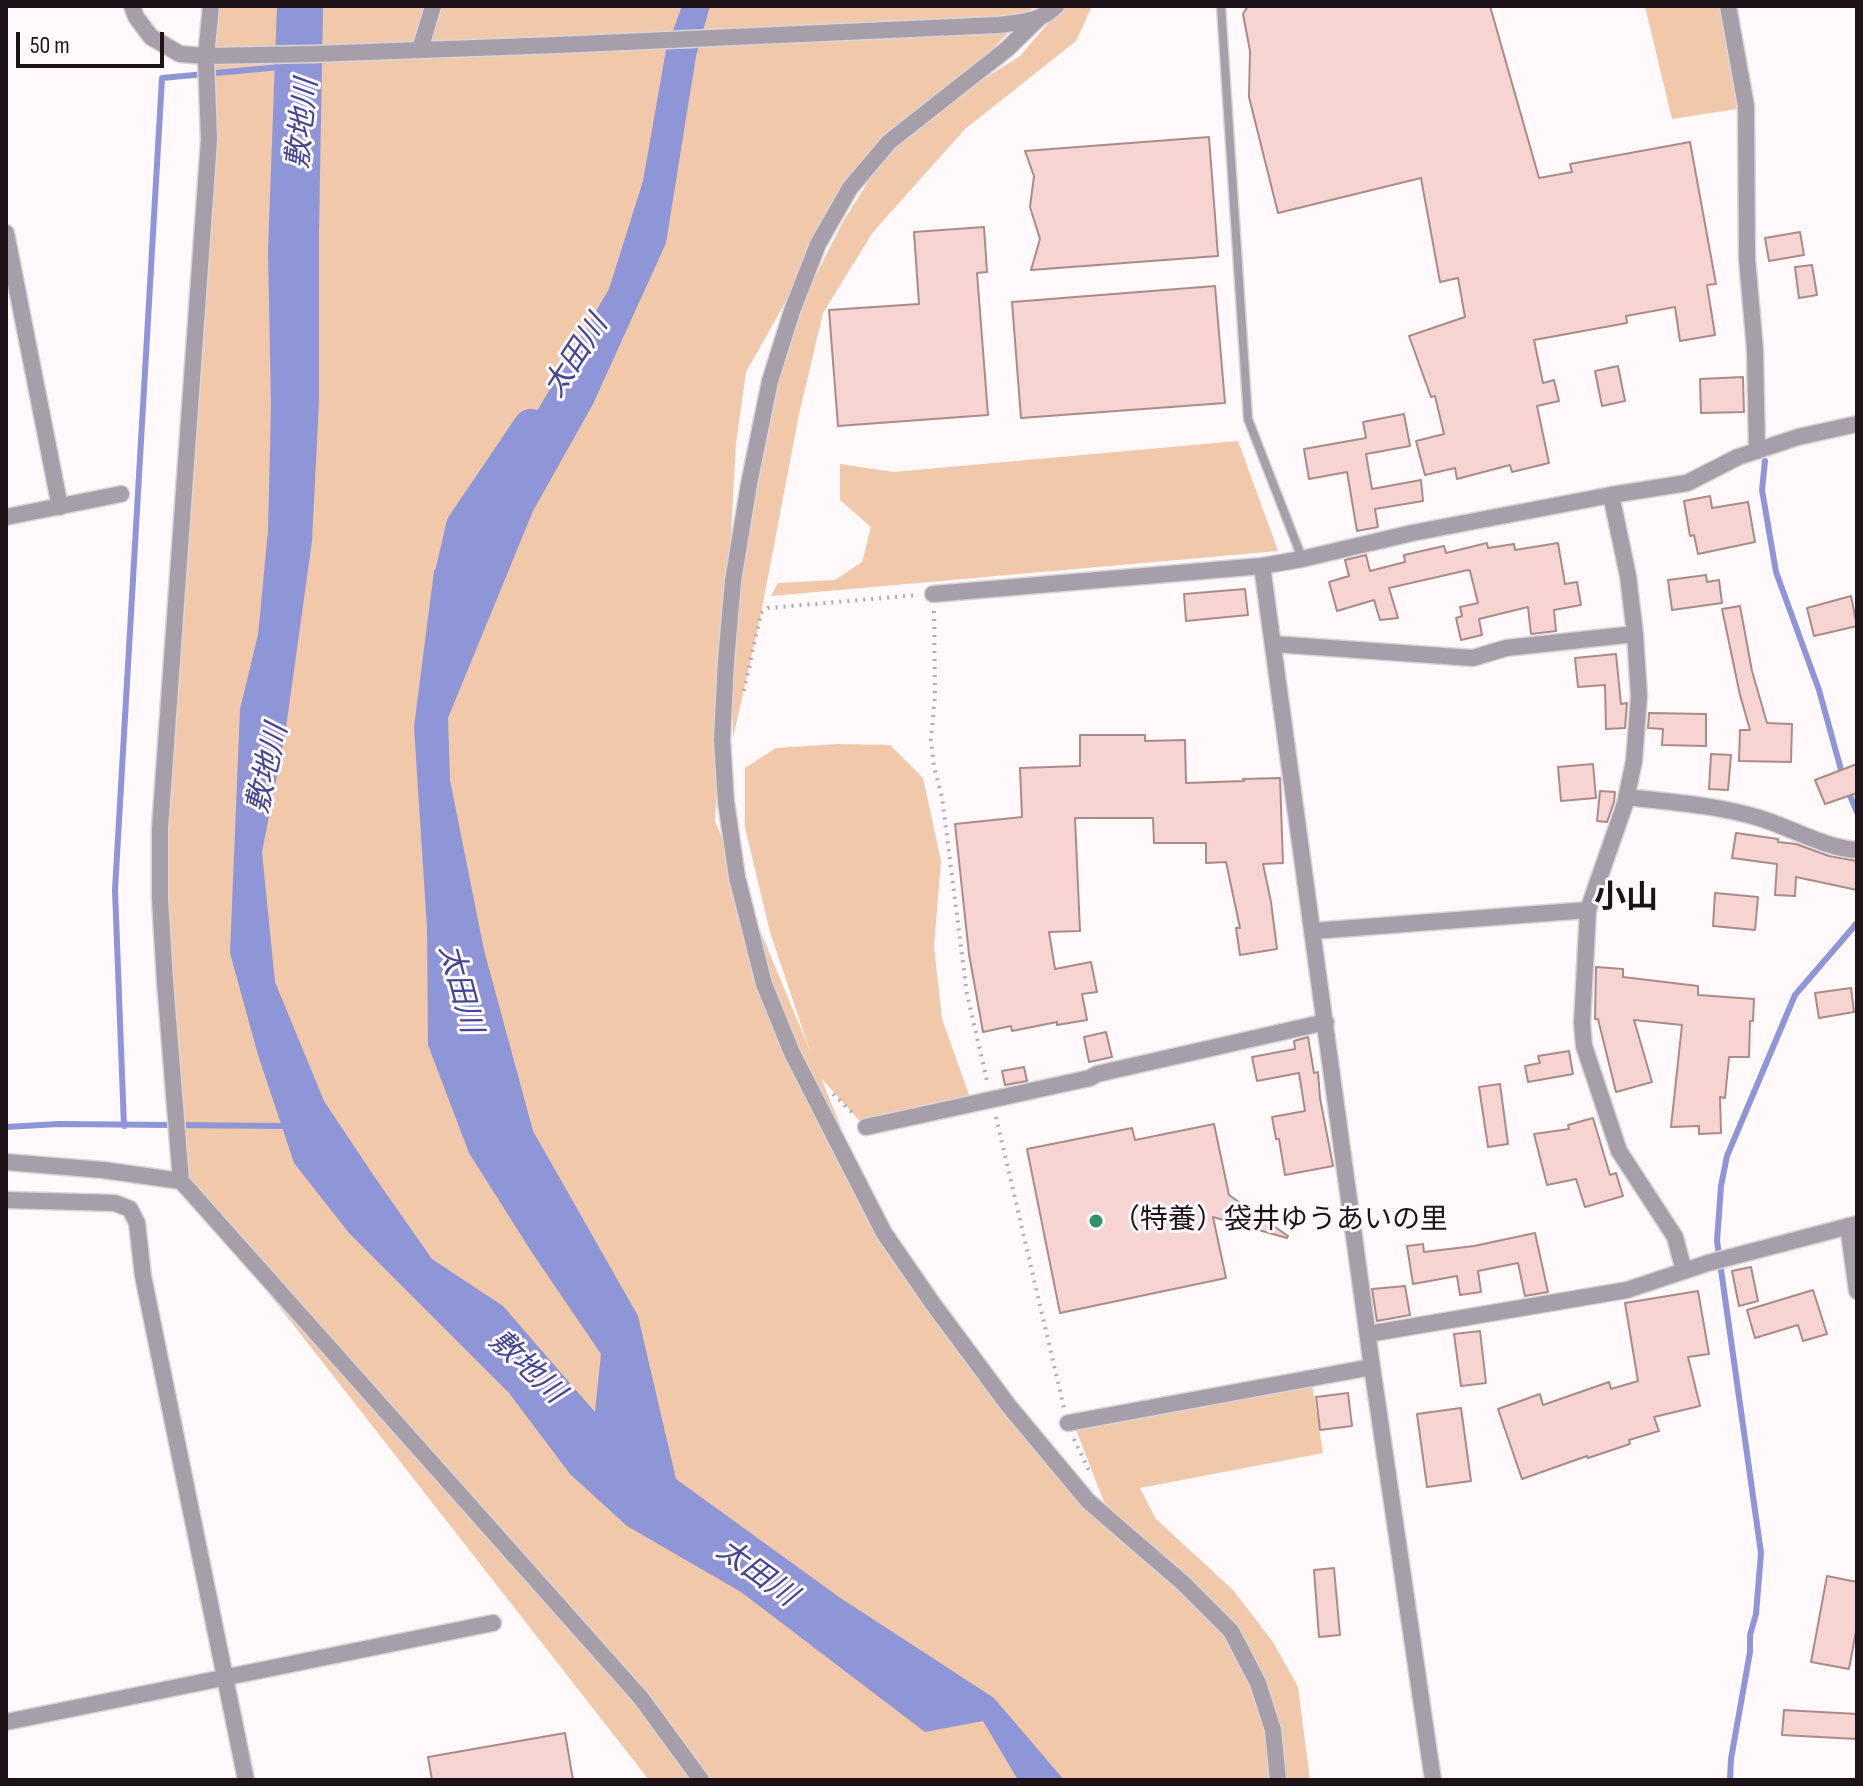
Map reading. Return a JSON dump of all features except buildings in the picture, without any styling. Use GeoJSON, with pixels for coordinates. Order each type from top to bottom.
{"type":"FeatureCollection","features":[{"type":"Feature","properties":{"kind":"street"},"geometry":{"type":"LineString","coordinates":[[132,6],[151,37],[180,54],[206,56],[999,25],[1038,19]]}},
{"type":"Feature","properties":{"kind":"street"},"geometry":{"type":"LineString","coordinates":[[211,6],[206,56],[209,140],[160,828],[160,899],[181,1181],[641,1698],[701,1780]]}},
{"type":"Feature","properties":{"kind":"street"},"geometry":{"type":"LineString","coordinates":[[420,50],[433,6]]}},
{"type":"Feature","properties":{"kind":"street"},"geometry":{"type":"LineString","coordinates":[[1056,6],[1007,49],[889,142],[850,188],[818,244],[770,381],[733,581],[722,740],[726,802],[737,877],[764,984],[792,1053],[884,1233],[1008,1405],[1088,1501],[1184,1584],[1231,1631],[1258,1683],[1273,1730],[1278,1780]]}},
{"type":"Feature","properties":{"kind":"street"},"geometry":{"type":"LineString","coordinates":[[1728,6],[1746,106],[1747,259],[1755,350],[1757,451]]}},
{"type":"Feature","properties":{"kind":"street"},"geometry":{"type":"LineString","coordinates":[[6,233],[60,507]]}},
{"type":"Feature","properties":{"kind":"street"},"geometry":{"type":"LineString","coordinates":[[933,594],[1262,566],[1302,559],[1412,533],[1687,483],[1738,457],[1798,437],[1857,424]]}},
{"type":"Feature","properties":{"kind":"street"},"geometry":{"type":"LineString","coordinates":[[6,517],[121,494]]}},
{"type":"Feature","properties":{"kind":"street"},"geometry":{"type":"LineString","coordinates":[[1611,495],[1628,576],[1639,696],[1634,761],[1627,797],[1588,910],[1582,1023],[1584,1046],[1619,1151],[1675,1237],[1684,1271]]}},
{"type":"Feature","properties":{"kind":"street"},"geometry":{"type":"LineString","coordinates":[[1262,566],[1372,1367],[1433,1780]]}},
{"type":"Feature","properties":{"kind":"street"},"geometry":{"type":"LineString","coordinates":[[1273,644],[1473,658],[1506,648],[1635,634]]}},
{"type":"Feature","properties":{"kind":"street"},"geometry":{"type":"LineString","coordinates":[[1627,797],[1715,808],[1757,817],[1825,842],[1857,850]]}},
{"type":"Feature","properties":{"kind":"street"},"geometry":{"type":"LineString","coordinates":[[1313,931],[1588,910]]}},
{"type":"Feature","properties":{"kind":"street"},"geometry":{"type":"LineString","coordinates":[[866,1127],[1326,1022]]}},
{"type":"Feature","properties":{"kind":"street"},"geometry":{"type":"LineString","coordinates":[[6,1162],[103,1170],[181,1181]]}},
{"type":"Feature","properties":{"kind":"street"},"geometry":{"type":"LineString","coordinates":[[6,1200],[115,1203],[130,1209],[137,1223],[143,1276],[246,1780]]}},
{"type":"Feature","properties":{"kind":"street"},"geometry":{"type":"LineString","coordinates":[[1368,1334],[1627,1290],[1708,1263],[1852,1225],[1857,1291]]}},
{"type":"Feature","properties":{"kind":"street"},"geometry":{"type":"LineString","coordinates":[[1068,1423],[1372,1367]]}},
{"type":"Feature","properties":{"kind":"street"},"geometry":{"type":"LineString","coordinates":[[6,1722],[493,1623]]}},
{"type":"Feature","properties":{"kind":"lane"},"geometry":{"type":"LineString","coordinates":[[1221,6],[1248,419],[1302,559]]}},
{"type":"Feature","properties":{"kind":"path"},"geometry":{"type":"LineString","coordinates":[[744,691],[761,613],[768,608],[933,594],[935,695],[932,753],[942,797],[967,994],[1068,1423],[1094,1482]]}},
{"type":"Feature","properties":{"kind":"shaded area"},"geometry":{"type":"Polygon","coordinates":[[[212,6],[1034,6],[932,112],[1020,56],[1063,6],[1092,6],[1076,41],[965,129],[873,232],[823,313],[799,414],[761,613],[733,738],[731,606],[786,333],[844,220],[868,182],[831,221],[746,372],[736,444],[715,821],[810,1051],[770,932],[745,827],[745,768],[776,748],[890,745],[923,778],[941,861],[934,947],[942,1019],[969,1095],[860,1121],[821,1078],[884,1233],[1061,1468],[1108,1512],[1075,1427],[1312,1383],[1323,1453],[1140,1488],[1156,1519],[1233,1590],[1273,1642],[1298,1687],[1310,1780],[1278,1780],[1251,1674],[1276,1780],[649,1780],[181,1181],[160,841],[212,6]]]}},
{"type":"Feature","properties":{"kind":"shaded area"},"geometry":{"type":"Polygon","coordinates":[[[1645,6],[1719,6],[1737,109],[1672,119],[1645,6]]]}},
{"type":"Feature","properties":{"kind":"shaded area"},"geometry":{"type":"Polygon","coordinates":[[[1238,441],[1278,551],[771,596],[778,583],[835,580],[862,562],[871,527],[840,500],[840,464],[894,472],[1238,441]]]}},
{"type":"Feature","properties":{"kind":"water","name":"敷地川"},"geometry":{"type":"Polygon","coordinates":[[[277,6],[323,6],[319,402],[312,541],[285,735],[262,852],[275,982],[324,1101],[432,1259],[503,1306],[595,1412],[601,1354],[469,1153],[428,1045],[427,928],[414,727],[434,571],[504,467],[609,289],[643,181],[666,50],[682,6],[710,6],[696,56],[666,243],[593,404],[533,511],[448,718],[450,780],[484,950],[533,1131],[638,1316],[676,1479],[839,1597],[994,1698],[1064,1780],[1018,1780],[983,1721],[925,1732],[741,1592],[627,1526],[570,1474],[509,1393],[349,1233],[294,1163],[258,1055],[230,953],[240,709],[258,635],[268,531],[271,406],[268,250],[277,6]]]}},
{"type":"Feature","properties":{"kind":"waterway","name":"敷地川"},"geometry":{"type":"LineString","coordinates":[[124,1126],[115,890],[162,78],[280,67]]}},
{"type":"Feature","properties":{"kind":"waterway","name":"太田川"},"geometry":{"type":"LineString","coordinates":[[453,574],[464,526],[531,427]]}},
{"type":"Feature","properties":{"kind":"waterway"},"geometry":{"type":"LineString","coordinates":[[1765,461],[1762,490],[1776,572],[1819,690],[1843,777]]}},
{"type":"Feature","properties":{"kind":"waterway"},"geometry":{"type":"LineString","coordinates":[[1848,791],[1857,812]]}},
{"type":"Feature","properties":{"kind":"waterway"},"geometry":{"type":"LineString","coordinates":[[1730,1780],[1750,1635],[1756,1614],[1761,1553],[1717,1241],[1721,1186],[1727,1156],[1795,995],[1857,923]]}},
{"type":"Feature","properties":{"kind":"waterway"},"geometry":{"type":"LineString","coordinates":[[6,1127],[58,1124],[286,1126]]}},
{"type":"Feature","properties":{"kind":"place","name":"（特養）袋井ゆうあいの里"},"geometry":{"type":"Point","coordinates":[1096,1221]}},
{"type":"Feature","properties":{"kind":"district","name":"小山"},"geometry":{"type":"Point","coordinates":[1626,899]}}]}
